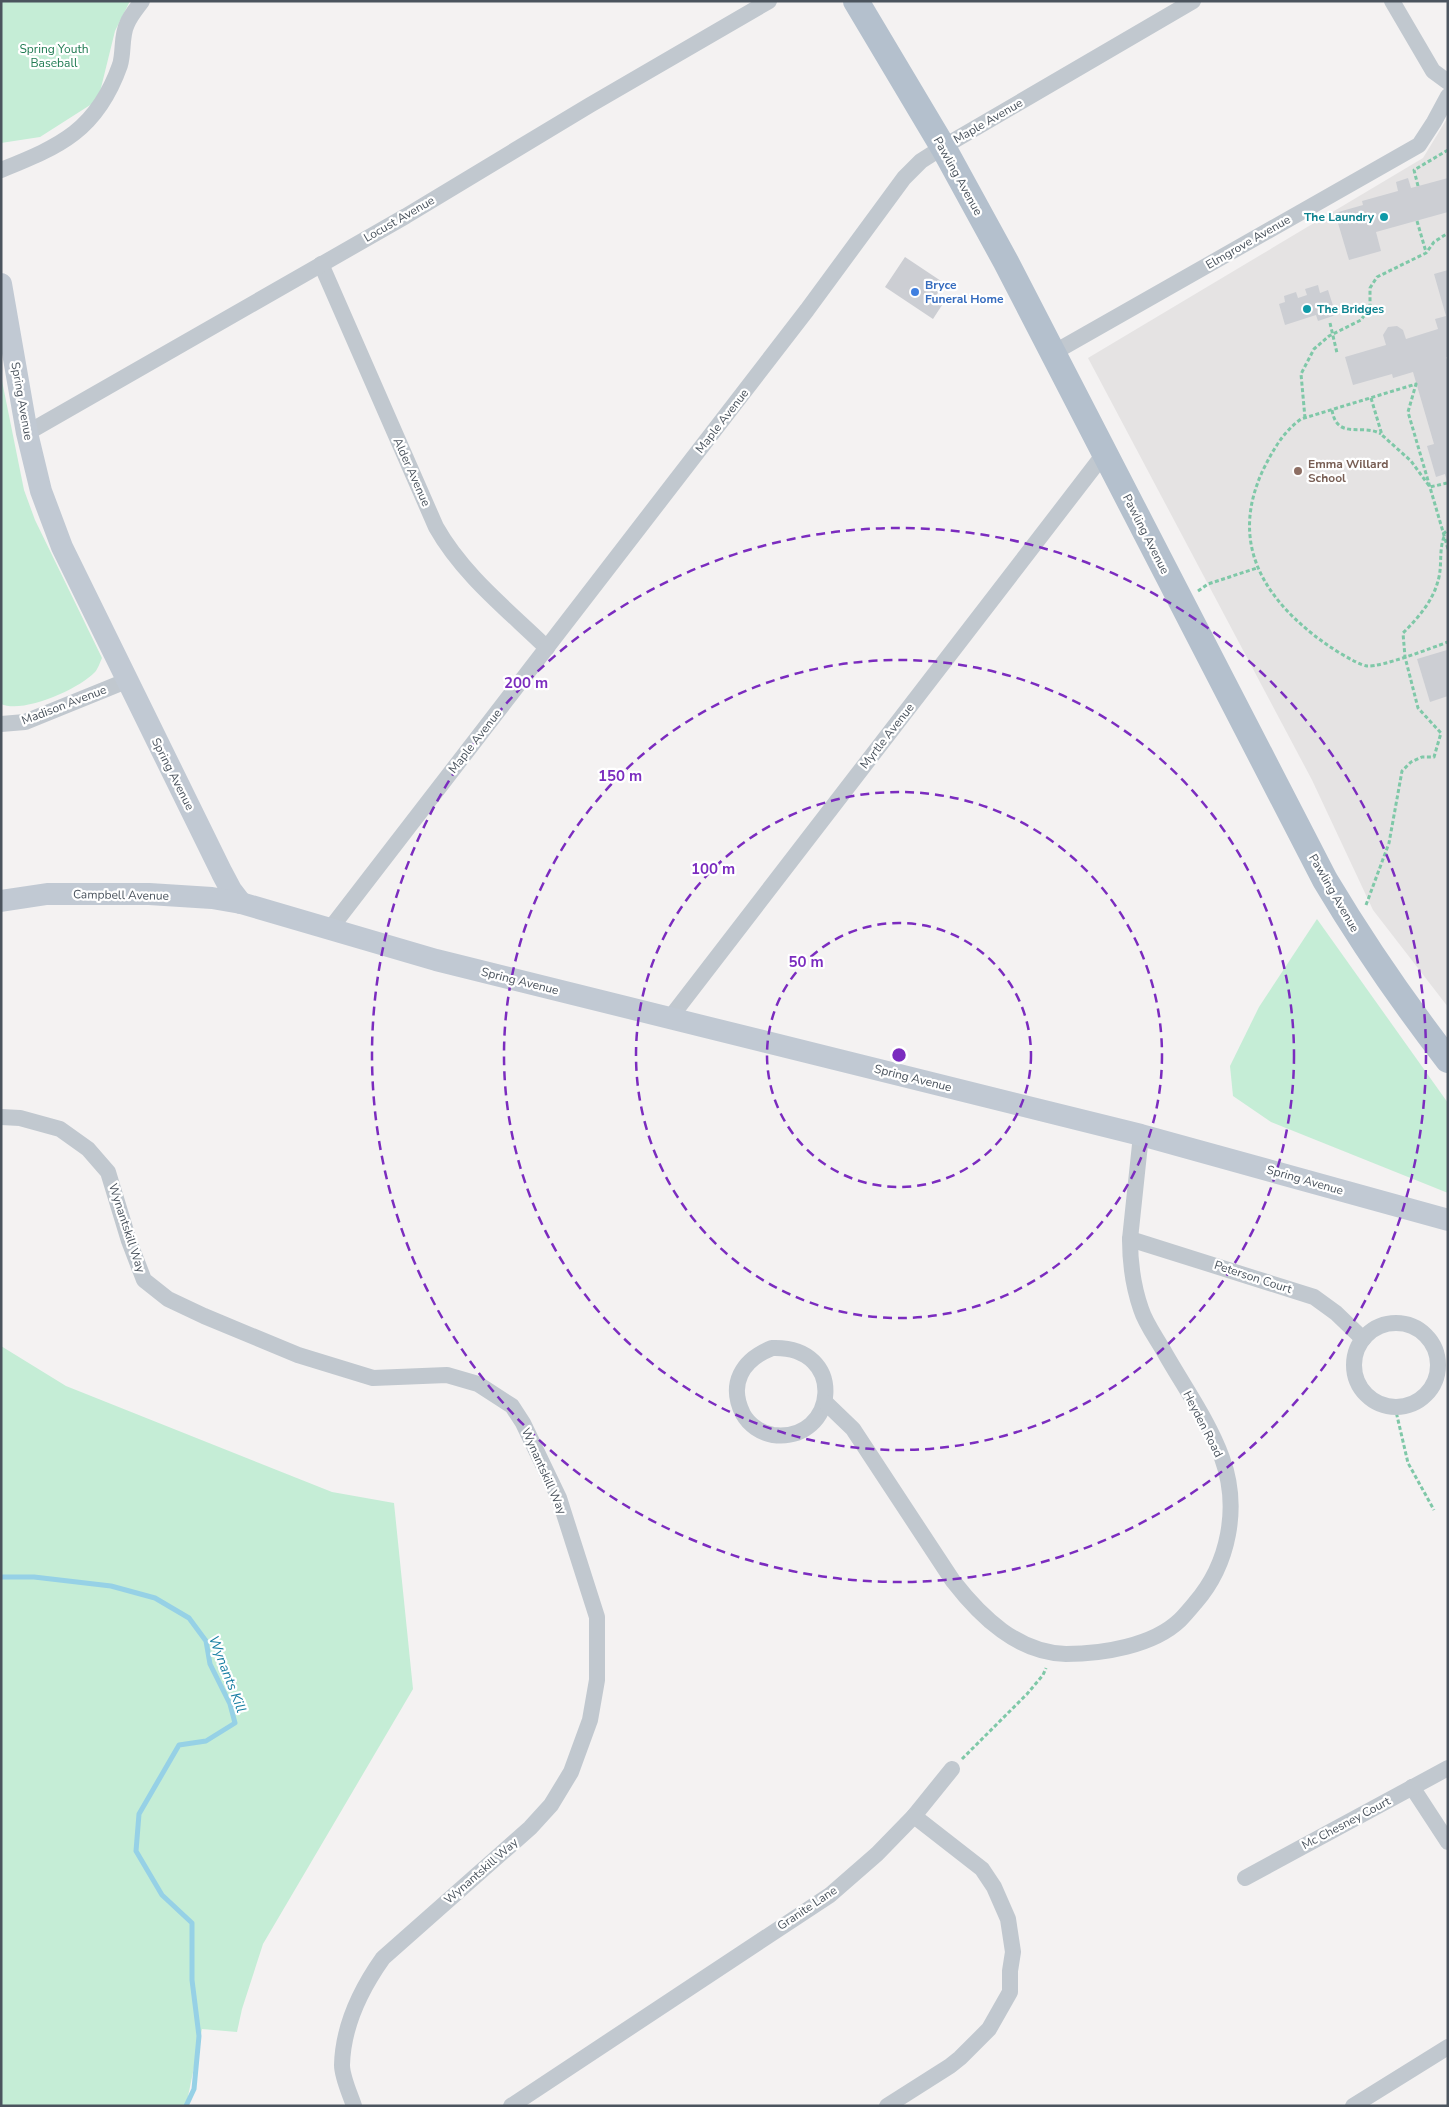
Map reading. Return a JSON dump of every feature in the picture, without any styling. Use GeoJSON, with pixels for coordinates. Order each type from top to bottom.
{"type":"FeatureCollection","features":[{"type":"Feature","properties":{"kind":"main road","name":"Pawling Avenue"},"geometry":{"type":"LineString","coordinates":[[856,1],[943,147],[1053,353],[1324,880],[1354,929],[1400,997],[1448,1060]]}},
{"type":"Feature","properties":{"kind":"street"},"geometry":{"type":"LineString","coordinates":[[1,170],[44,153],[86,124],[103,104],[120,64],[126,24],[142,1]]}},
{"type":"Feature","properties":{"kind":"street","name":"Locust Avenue"},"geometry":{"type":"LineString","coordinates":[[27,432],[321,264],[769,1]]}},
{"type":"Feature","properties":{"kind":"street","name":"Maple Avenue"},"geometry":{"type":"LineString","coordinates":[[330,929],[807,310],[904,178],[921,161],[943,147],[1193,1]]}},
{"type":"Feature","properties":{"kind":"street"},"geometry":{"type":"LineString","coordinates":[[1392,1],[1432,71],[1448,82]]}},
{"type":"Feature","properties":{"kind":"street","name":"Elmgrove Avenue"},"geometry":{"type":"LineString","coordinates":[[1053,353],[1419,145],[1448,96]]}},
{"type":"Feature","properties":{"kind":"street","name":"Alder Avenue"},"geometry":{"type":"LineString","coordinates":[[321,264],[436,527],[448,549],[462,566],[547,648]]}},
{"type":"Feature","properties":{"kind":"street","name":"Spring Avenue"},"geometry":{"type":"LineString","coordinates":[[1,284],[27,432],[42,491],[62,547],[126,681],[226,881],[241,903],[436,960],[1141,1135],[1448,1220]]}},
{"type":"Feature","properties":{"kind":"street","name":"Myrtle Avenue"},"geometry":{"type":"LineString","coordinates":[[670,1018],[1104,454]]}},
{"type":"Feature","properties":{"kind":"street","name":"Madison Avenue"},"geometry":{"type":"LineString","coordinates":[[1,724],[26,722],[126,681]]}},
{"type":"Feature","properties":{"kind":"street","name":"Campbell Avenue"},"geometry":{"type":"LineString","coordinates":[[1,901],[47,894],[149,894],[212,898],[241,903]]}},
{"type":"Feature","properties":{"kind":"street","name":"Wynantskill Way"},"geometry":{"type":"LineString","coordinates":[[1,1116],[20,1118],[60,1129],[88,1149],[108,1172],[129,1241],[144,1280],[168,1299],[298,1355],[372,1378],[447,1375],[478,1384],[512,1406],[523,1423],[559,1498],[597,1617],[597,1680],[590,1720],[571,1772],[551,1805],[530,1828],[383,1958],[366,1981],[348,2030],[342,2066],[354,2106]]}},
{"type":"Feature","properties":{"kind":"street","name":"Heyden Road"},"geometry":{"type":"LineString","coordinates":[[826,1403],[853,1429],[953,1581],[972,1605],[988,1621],[1018,1642],[1052,1654],[1081,1654],[1120,1648],[1152,1637],[1179,1621],[1201,1596],[1216,1571],[1227,1546],[1230,1517],[1229,1487],[1222,1458],[1210,1431],[1141,1311],[1134,1288],[1130,1238],[1141,1135]]}},
{"type":"Feature","properties":{"kind":"street","name":"Peterson Court"},"geometry":{"type":"LineString","coordinates":[[1130,1238],[1314,1297],[1336,1313],[1363,1339]]}},
{"type":"Feature","properties":{"kind":"street"},"geometry":{"type":"LineString","coordinates":[[1387,1324],[1402,1324],[1416,1328],[1427,1337],[1435,1349],[1438,1363],[1436,1378],[1430,1391],[1420,1400],[1408,1406],[1382,1405],[1370,1399],[1361,1389],[1356,1377],[1354,1364],[1356,1351],[1363,1339],[1374,1330],[1387,1324]]}},
{"type":"Feature","properties":{"kind":"street"},"geometry":{"type":"LineString","coordinates":[[772,1348],[787,1348],[801,1352],[813,1360],[821,1373],[825,1387],[826,1403],[809,1426],[796,1433],[782,1436],[768,1434],[755,1428],[745,1417],[738,1404],[736,1390],[739,1376],[746,1363],[758,1354],[772,1348]]}},
{"type":"Feature","properties":{"kind":"street","name":"Mc Chesney Court"},"geometry":{"type":"LineString","coordinates":[[1245,1878],[1448,1768]]}},
{"type":"Feature","properties":{"kind":"street","name":"Granite Lane"},"geometry":{"type":"LineString","coordinates":[[511,2106],[830,1895],[877,1854],[914,1816],[952,1769]]}},
{"type":"Feature","properties":{"kind":"street"},"geometry":{"type":"LineString","coordinates":[[1412,1788],[1448,1842]]}},
{"type":"Feature","properties":{"kind":"street"},"geometry":{"type":"LineString","coordinates":[[888,2106],[960,2058],[989,2029],[1010,1992],[1010,1971],[1013,1952],[1008,1919],[994,1887],[982,1869],[914,1816]]}},
{"type":"Feature","properties":{"kind":"street"},"geometry":{"type":"LineString","coordinates":[[1353,2106],[1448,2047]]}},
{"type":"Feature","properties":{"kind":"path"},"geometry":{"type":"LineString","coordinates":[[1418,186],[1414,170],[1448,150]]}},
{"type":"Feature","properties":{"kind":"path"},"geometry":{"type":"LineString","coordinates":[[1418,221],[1426,253]]}},
{"type":"Feature","properties":{"kind":"path"},"geometry":{"type":"LineString","coordinates":[[1305,418],[1301,374],[1314,349],[1333,334],[1361,320],[1370,307],[1370,288],[1377,277],[1426,253],[1434,242],[1448,233]]}},
{"type":"Feature","properties":{"kind":"path"},"geometry":{"type":"LineString","coordinates":[[1330,323],[1337,353]]}},
{"type":"Feature","properties":{"kind":"path"},"geometry":{"type":"LineString","coordinates":[[1448,549],[1408,412],[1416,384],[1305,418],[1289,428],[1271,454],[1257,483],[1251,506],[1249,531],[1257,568],[1268,588],[1282,607],[1323,642],[1367,666],[1448,642]]}},
{"type":"Feature","properties":{"kind":"path"},"geometry":{"type":"LineString","coordinates":[[1371,398],[1382,435]]}},
{"type":"Feature","properties":{"kind":"path"},"geometry":{"type":"LineString","coordinates":[[1332,410],[1335,420],[1341,426],[1351,430],[1362,429],[1377,432],[1382,435],[1411,461],[1430,487]]}},
{"type":"Feature","properties":{"kind":"path"},"geometry":{"type":"LineString","coordinates":[[1430,487],[1448,482]]}},
{"type":"Feature","properties":{"kind":"path"},"geometry":{"type":"LineString","coordinates":[[1354,929],[1368,899],[1389,843],[1402,771],[1411,762],[1422,757],[1434,757],[1440,742],[1441,734],[1418,708],[1405,656],[1403,633],[1416,620],[1432,598],[1440,576],[1440,546],[1443,535],[1448,530]]}},
{"type":"Feature","properties":{"kind":"path"},"geometry":{"type":"LineString","coordinates":[[1208,584],[1257,568]]}},
{"type":"Feature","properties":{"kind":"path"},"geometry":{"type":"LineString","coordinates":[[1395,1407],[1408,1462],[1434,1510]]}},
{"type":"Feature","properties":{"kind":"path"},"geometry":{"type":"LineString","coordinates":[[952,1769],[1043,1675],[1052,1654]]}},
{"type":"Feature","properties":{"kind":"shaded area","name":"Emma Willard School"},"geometry":{"type":"Polygon","coordinates":[[[1448,117],[1448,1007],[1373,910],[1312,780],[1088,358],[1423,158],[1448,117]]]}},
{"type":"Feature","properties":{"kind":"green space","name":"Spring Youth Baseball"},"geometry":{"type":"Polygon","coordinates":[[[1,1],[130,1],[115,31],[98,100],[40,137],[1,143],[1,1]]]}},
{"type":"Feature","properties":{"kind":"green space"},"geometry":{"type":"Polygon","coordinates":[[[1,376],[24,490],[35,520],[102,658],[95,672],[77,686],[50,698],[23,706],[1,704],[1,376]]]}},
{"type":"Feature","properties":{"kind":"green space"},"geometry":{"type":"Polygon","coordinates":[[[1317,919],[1448,1103],[1448,1193],[1271,1122],[1233,1096],[1230,1066],[1259,1007],[1317,919]]]}},
{"type":"Feature","properties":{"kind":"green space"},"geometry":{"type":"Polygon","coordinates":[[[1,1346],[66,1386],[332,1492],[394,1503],[413,1689],[263,1944],[242,2009],[237,2032],[202,2029],[186,2106],[1,2106],[1,1346]]]}},
{"type":"Feature","properties":{"kind":"building","name":"The Laundry"},"geometry":{"type":"Polygon","coordinates":[[[1408,178],[1411,188],[1448,178],[1448,212],[1376,232],[1381,251],[1349,260],[1335,213],[1363,205],[1362,201],[1398,191],[1396,182],[1408,178]]]}},
{"type":"Feature","properties":{"kind":"building","name":"Bryce Funeral Home"},"geometry":{"type":"Polygon","coordinates":[[[905,257],[944,283],[936,296],[944,302],[933,319],[885,287],[905,257]]]}},
{"type":"Feature","properties":{"kind":"building"},"geometry":{"type":"Polygon","coordinates":[[[1448,270],[1448,357],[1446,357],[1448,363],[1447,482],[1445,474],[1436,477],[1427,446],[1434,444],[1413,372],[1393,378],[1392,374],[1353,385],[1345,357],[1386,345],[1383,335],[1388,327],[1397,326],[1403,330],[1406,339],[1438,329],[1435,319],[1446,316],[1434,274],[1448,270]]]}},
{"type":"Feature","properties":{"kind":"building","name":"The Bridges"},"geometry":{"type":"Polygon","coordinates":[[[1318,285],[1320,293],[1328,290],[1336,315],[1318,321],[1316,315],[1285,325],[1279,304],[1285,302],[1284,296],[1296,292],[1298,298],[1307,295],[1305,289],[1318,285]]]}},
{"type":"Feature","properties":{"kind":"building"},"geometry":{"type":"Polygon","coordinates":[[[1447,650],[1448,696],[1430,702],[1417,659],[1447,650]]]}},
{"type":"Feature","properties":{"kind":"waterway","name":"Wynants Kill"},"geometry":{"type":"LineString","coordinates":[[1,1577],[34,1577],[111,1586],[155,1598],[189,1618],[206,1641],[210,1664],[230,1704],[235,1723],[206,1741],[179,1745],[139,1814],[136,1851],[162,1895],[192,1923],[192,1980],[199,2036],[194,2089],[186,2106]]}},
{"type":"Feature","properties":{"kind":"place","name":"The Laundry"},"geometry":{"type":"Point","coordinates":[1384,217]}},
{"type":"Feature","properties":{"kind":"place","name":"Bryce Funeral Home"},"geometry":{"type":"Point","coordinates":[915,292]}},
{"type":"Feature","properties":{"kind":"place","name":"The Bridges"},"geometry":{"type":"Point","coordinates":[1307,309]}},
{"type":"Feature","properties":{"kind":"place","name":"Emma Willard School"},"geometry":{"type":"Point","coordinates":[1298,471]}}]}
